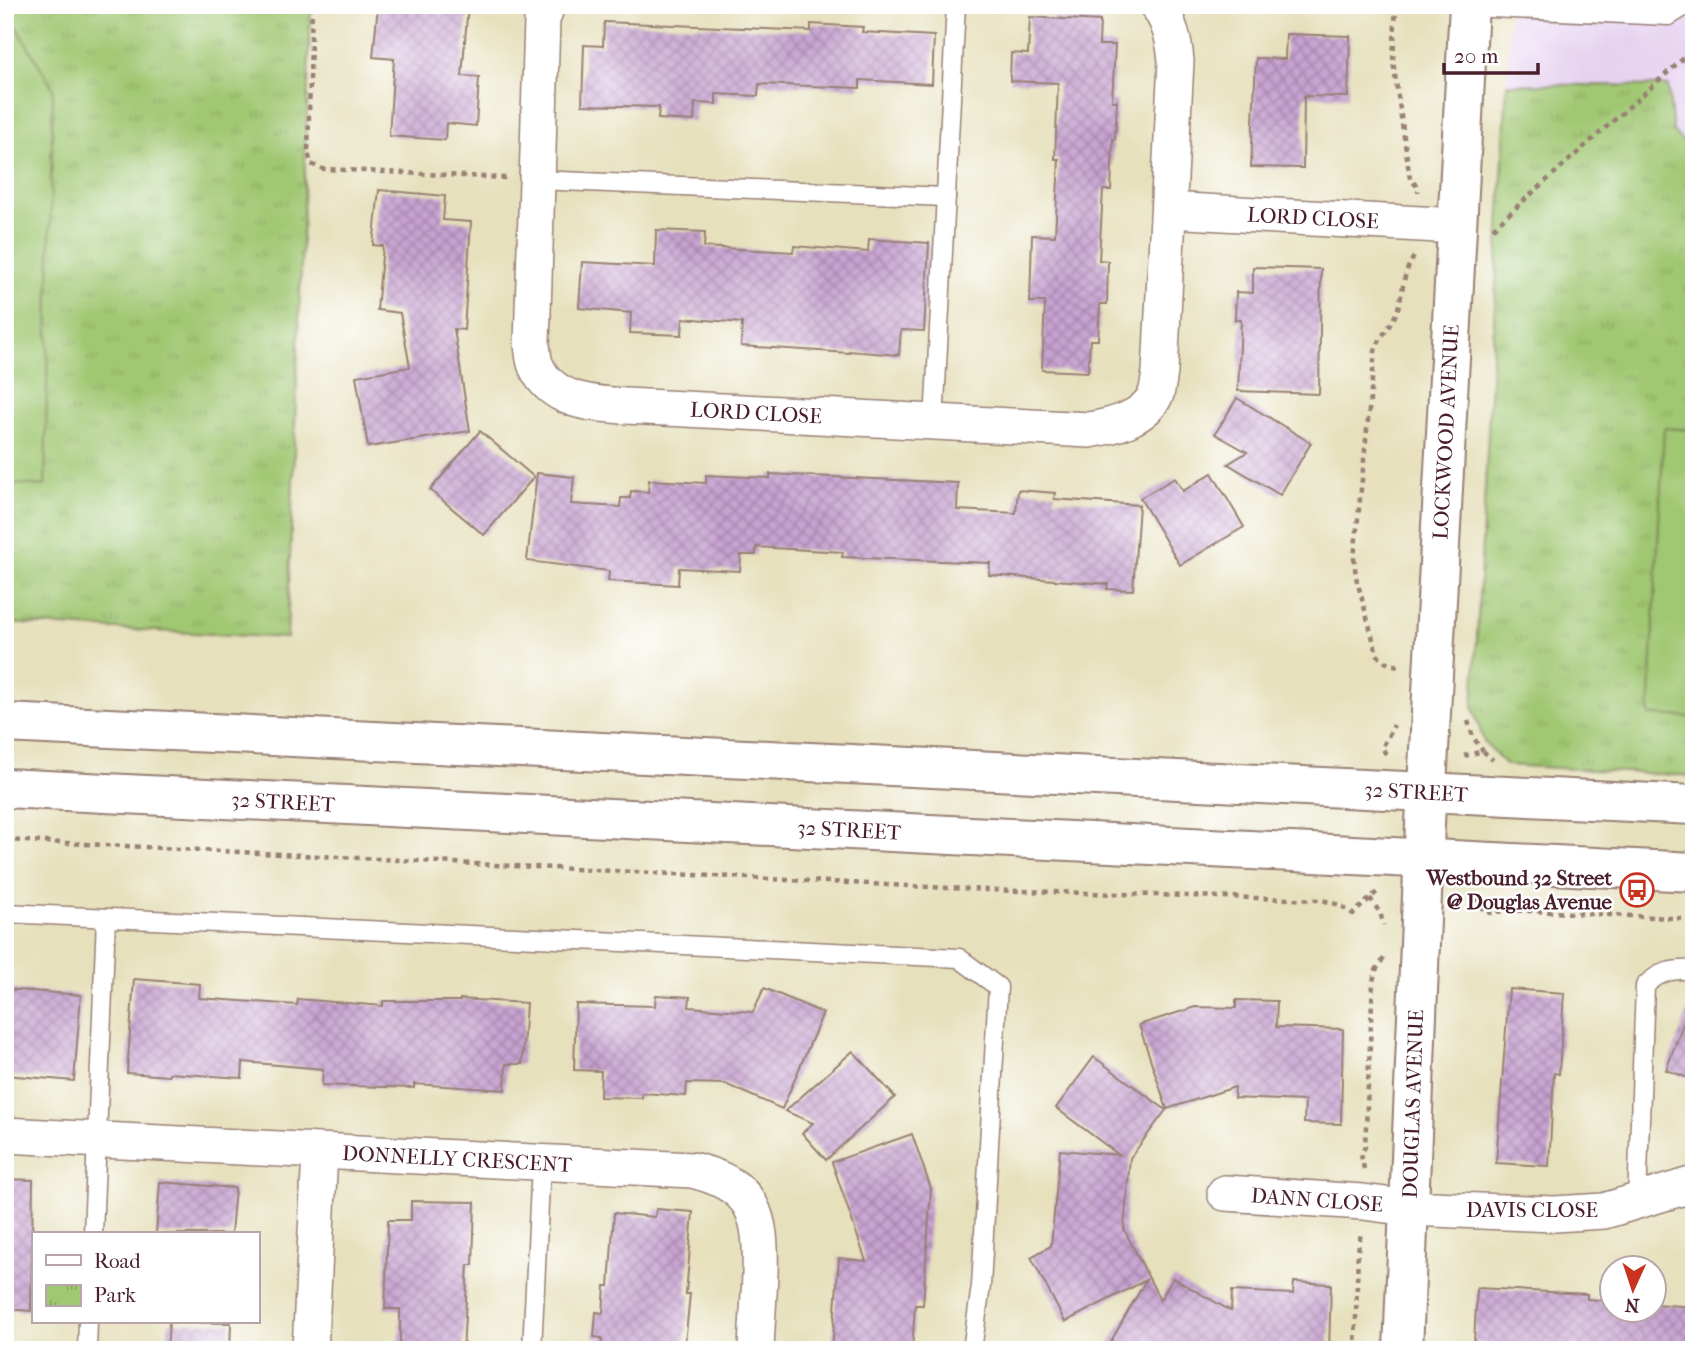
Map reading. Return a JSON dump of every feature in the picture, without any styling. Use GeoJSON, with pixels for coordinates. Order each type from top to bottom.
{"type":"FeatureCollection","features":[{"type":"Feature","properties":{"kind":"street","name":"LORD CLOSE"},"geometry":{"type":"LineString","coordinates":[[547,5],[542,20],[532,344],[536,366],[561,394],[584,403],[626,407],[1089,430],[1111,427],[1144,409],[1156,394],[1160,372],[1176,61],[1169,22],[1158,5]]}},
{"type":"Feature","properties":{"kind":"street","name":"LOCKWOOD AVENUE"},"geometry":{"type":"LineString","coordinates":[[1423,859],[1426,793],[1474,228],[1469,6]]}},
{"type":"Feature","properties":{"kind":"street","name":"LORD CLOSE"},"geometry":{"type":"LineString","coordinates":[[1168,210],[1474,228]]}},
{"type":"Feature","properties":{"kind":"street","name":"32 STREET"},"geometry":{"type":"LineString","coordinates":[[5,723],[1694,805]]}},
{"type":"Feature","properties":{"kind":"street","name":"32 STREET"},"geometry":{"type":"LineString","coordinates":[[5,788],[1694,872]]}},
{"type":"Feature","properties":{"kind":"street","name":"DOUGLAS AVENUE"},"geometry":{"type":"LineString","coordinates":[[1403,1350],[1423,859]]}},
{"type":"Feature","properties":{"kind":"street","name":"DONNELLY CRESCENT"},"geometry":{"type":"LineString","coordinates":[[5,1135],[692,1170],[712,1175],[731,1185],[747,1200],[758,1220],[761,1240],[756,1350]]}},
{"type":"Feature","properties":{"kind":"street"},"geometry":{"type":"LineString","coordinates":[[310,1350],[320,1153]]}},
{"type":"Feature","properties":{"kind":"street","name":"DAVIS CLOSE"},"geometry":{"type":"LineString","coordinates":[[1409,1208],[1578,1213],[1604,1211],[1694,1184]]}},
{"type":"Feature","properties":{"kind":"street","name":"DANN CLOSE"},"geometry":{"type":"LineString","coordinates":[[1225,1193],[1363,1202],[1409,1208]]}},
{"type":"Feature","properties":{"kind":"lane"},"geometry":{"type":"LineString","coordinates":[[934,423],[956,5]]}},
{"type":"Feature","properties":{"kind":"lane"},"geometry":{"type":"LineString","coordinates":[[1469,6],[1669,16],[1687,5]]}},
{"type":"Feature","properties":{"kind":"lane"},"geometry":{"type":"LineString","coordinates":[[536,180],[946,197]]}},
{"type":"Feature","properties":{"kind":"lane"},"geometry":{"type":"LineString","coordinates":[[5,913],[959,958],[998,987],[981,1286],[972,1350]]}},
{"type":"Feature","properties":{"kind":"lane"},"geometry":{"type":"LineString","coordinates":[[93,1232],[106,918]]}},
{"type":"Feature","properties":{"kind":"lane"},"geometry":{"type":"LineString","coordinates":[[1637,1201],[1644,986],[1654,976],[1675,969],[1694,970]]}},
{"type":"Feature","properties":{"kind":"lane"},"geometry":{"type":"LineString","coordinates":[[532,1350],[541,1163]]}},
{"type":"Feature","properties":{"kind":"lane"},"geometry":{"type":"LineString","coordinates":[[87,1350],[88,1324]]}},
{"type":"Feature","properties":{"kind":"path"},"geometry":{"type":"LineString","coordinates":[[312,5],[308,152],[311,164],[323,169],[536,180]]}},
{"type":"Feature","properties":{"kind":"path"},"geometry":{"type":"LineString","coordinates":[[1396,5],[1394,70],[1410,179],[1418,187]]}},
{"type":"Feature","properties":{"kind":"path"},"geometry":{"type":"LineString","coordinates":[[1474,228],[1694,49]]}},
{"type":"Feature","properties":{"kind":"path"},"geometry":{"type":"LineString","coordinates":[[1399,667],[1382,660],[1377,654],[1356,577],[1354,558],[1376,351],[1378,341],[1395,317],[1406,268],[1414,257]]}},
{"type":"Feature","properties":{"kind":"path"},"geometry":{"type":"LineString","coordinates":[[5,840],[987,890],[1322,900],[1340,905],[1353,914],[1372,896],[1385,932]]}},
{"type":"Feature","properties":{"kind":"path"},"geometry":{"type":"LineString","coordinates":[[1477,898],[1485,912],[1492,914],[1508,910],[1694,919]]}},
{"type":"Feature","properties":{"kind":"path"},"geometry":{"type":"LineString","coordinates":[[1364,1161],[1361,1154],[1365,1147],[1373,981],[1387,946]]}},
{"type":"Feature","properties":{"kind":"path"},"geometry":{"type":"LineString","coordinates":[[1355,1350],[1358,1250],[1361,1242]]}},
{"type":"Feature","properties":{"kind":"shaded area"},"geometry":{"type":"Polygon","coordinates":[[[1510,5],[1694,5],[1694,154],[1673,131],[1507,84],[1510,5]]]}},
{"type":"Feature","properties":{"kind":"green space"},"geometry":{"type":"Polygon","coordinates":[[[5,5],[311,5],[287,638],[5,623],[5,5]]]}},
{"type":"Feature","properties":{"kind":"green space"},"geometry":{"type":"Polygon","coordinates":[[[5,8],[53,88],[45,486],[5,483],[5,8]]]}},
{"type":"Feature","properties":{"kind":"green space"},"geometry":{"type":"Polygon","coordinates":[[[1507,84],[1668,86],[1673,131],[1694,154],[1694,776],[1506,765],[1484,742],[1473,708],[1507,84]]]}},
{"type":"Feature","properties":{"kind":"green space"},"geometry":{"type":"Polygon","coordinates":[[[1664,428],[1694,430],[1694,717],[1649,715],[1664,428]]]}},
{"type":"Feature","properties":{"kind":"building"},"geometry":{"type":"Polygon","coordinates":[[[378,5],[429,8],[429,5],[468,5],[462,76],[479,77],[476,126],[446,123],[445,140],[389,136],[394,59],[373,57],[378,5]]]}},
{"type":"Feature","properties":{"kind":"building"},"geometry":{"type":"Polygon","coordinates":[[[1030,17],[1100,21],[1099,45],[1115,45],[1112,101],[1117,101],[1115,139],[1111,190],[1103,190],[1099,260],[1108,261],[1107,304],[1100,304],[1098,340],[1090,340],[1088,372],[1042,370],[1045,302],[1030,302],[1032,235],[1055,236],[1059,159],[1055,159],[1058,83],[1010,81],[1011,53],[1028,54],[1030,17]]]}},
{"type":"Feature","properties":{"kind":"building"},"geometry":{"type":"Polygon","coordinates":[[[604,22],[811,31],[811,24],[863,27],[862,32],[934,36],[932,84],[860,80],[860,88],[759,84],[758,96],[716,94],[716,104],[695,103],[694,121],[658,119],[659,107],[582,105],[584,45],[603,46],[604,22]]]}},
{"type":"Feature","properties":{"kind":"building"},"geometry":{"type":"Polygon","coordinates":[[[1286,34],[1350,36],[1348,97],[1304,96],[1303,168],[1251,167],[1256,58],[1285,59],[1286,34]]]}},
{"type":"Feature","properties":{"kind":"building"},"geometry":{"type":"Polygon","coordinates":[[[379,190],[445,196],[443,220],[471,222],[464,330],[454,329],[470,431],[368,447],[356,376],[410,367],[400,313],[377,310],[383,246],[373,245],[379,190]]]}},
{"type":"Feature","properties":{"kind":"building"},"geometry":{"type":"Polygon","coordinates":[[[656,230],[705,232],[704,247],[793,252],[794,246],[868,252],[869,239],[929,243],[924,331],[901,330],[899,355],[741,346],[742,323],[683,318],[682,335],[630,333],[631,313],[579,308],[582,262],[655,266],[656,230]]]}},
{"type":"Feature","properties":{"kind":"building"},"geometry":{"type":"Polygon","coordinates":[[[1253,267],[1321,269],[1319,394],[1238,391],[1241,320],[1235,320],[1236,292],[1253,293],[1253,267]]]}},
{"type":"Feature","properties":{"kind":"building"},"geometry":{"type":"Polygon","coordinates":[[[1237,398],[1311,443],[1280,495],[1228,464],[1247,452],[1215,434],[1237,398]]]}},
{"type":"Feature","properties":{"kind":"building"},"geometry":{"type":"Polygon","coordinates":[[[480,431],[534,477],[484,535],[430,490],[480,431]]]}},
{"type":"Feature","properties":{"kind":"building"},"geometry":{"type":"Polygon","coordinates":[[[537,473],[574,477],[571,504],[620,507],[621,498],[630,498],[631,491],[648,492],[649,480],[706,483],[706,475],[770,478],[770,474],[958,483],[957,510],[1016,513],[1018,490],[1055,493],[1054,499],[1139,505],[1133,590],[1107,589],[1108,584],[989,575],[990,563],[842,557],[843,552],[756,547],[756,555],[741,555],[740,571],[679,568],[678,585],[608,581],[609,571],[527,561],[537,473]]]}},
{"type":"Feature","properties":{"kind":"building"},"geometry":{"type":"Polygon","coordinates":[[[1212,473],[1244,527],[1180,565],[1140,498],[1175,478],[1183,491],[1212,473]]]}},
{"type":"Feature","properties":{"kind":"building"},"geometry":{"type":"Polygon","coordinates":[[[134,979],[200,984],[199,998],[297,1005],[298,999],[383,1006],[383,1001],[460,999],[526,1003],[522,1064],[506,1064],[505,1090],[414,1084],[414,1088],[322,1085],[323,1069],[243,1062],[242,1078],[127,1073],[134,979]]]}},
{"type":"Feature","properties":{"kind":"building"},"geometry":{"type":"Polygon","coordinates":[[[764,988],[823,1013],[782,1109],[725,1084],[687,1083],[686,1096],[642,1093],[642,1098],[600,1097],[601,1071],[574,1070],[576,1004],[655,1006],[656,995],[690,997],[689,1007],[753,1012],[764,988]]]}},
{"type":"Feature","properties":{"kind":"building"},"geometry":{"type":"Polygon","coordinates":[[[5,989],[81,995],[74,1081],[5,1075],[5,989]]]}},
{"type":"Feature","properties":{"kind":"building"},"geometry":{"type":"Polygon","coordinates":[[[1509,989],[1564,993],[1559,1074],[1554,1073],[1549,1166],[1496,1163],[1509,989]]]}},
{"type":"Feature","properties":{"kind":"building"},"geometry":{"type":"Polygon","coordinates":[[[1236,1000],[1277,1001],[1276,1027],[1343,1029],[1341,1124],[1304,1123],[1305,1101],[1234,1098],[1235,1087],[1167,1109],[1139,1025],[1195,1007],[1236,1008],[1236,1000]]]}},
{"type":"Feature","properties":{"kind":"building"},"geometry":{"type":"Polygon","coordinates":[[[1691,1003],[1694,1003],[1694,1080],[1666,1070],[1691,1003]]]}},
{"type":"Feature","properties":{"kind":"building"},"geometry":{"type":"Polygon","coordinates":[[[853,1051],[895,1097],[826,1160],[802,1133],[813,1123],[785,1111],[853,1051]]]}},
{"type":"Feature","properties":{"kind":"building"},"geometry":{"type":"Polygon","coordinates":[[[1094,1057],[1166,1110],[1130,1158],[1124,1229],[1160,1300],[1173,1278],[1231,1311],[1232,1291],[1293,1294],[1294,1282],[1331,1284],[1329,1350],[1106,1350],[1146,1280],[1065,1322],[1031,1257],[1051,1246],[1060,1150],[1119,1155],[1056,1108],[1094,1057]]]}},
{"type":"Feature","properties":{"kind":"building"},"geometry":{"type":"Polygon","coordinates":[[[912,1134],[931,1189],[923,1305],[915,1305],[912,1350],[832,1350],[839,1258],[866,1261],[832,1162],[912,1134]]]}},
{"type":"Feature","properties":{"kind":"building"},"geometry":{"type":"Polygon","coordinates":[[[5,1179],[33,1180],[31,1311],[5,1309],[5,1179]]]}},
{"type":"Feature","properties":{"kind":"building"},"geometry":{"type":"Polygon","coordinates":[[[160,1182],[235,1188],[231,1232],[156,1232],[160,1182]]]}},
{"type":"Feature","properties":{"kind":"building"},"geometry":{"type":"Polygon","coordinates":[[[411,1201],[475,1202],[473,1265],[468,1265],[463,1350],[400,1350],[400,1309],[385,1309],[388,1220],[411,1220],[411,1201]]]}},
{"type":"Feature","properties":{"kind":"building"},"geometry":{"type":"Polygon","coordinates":[[[656,1209],[693,1212],[685,1344],[658,1342],[658,1350],[601,1350],[602,1338],[594,1337],[596,1312],[603,1313],[605,1286],[609,1286],[614,1213],[655,1217],[656,1209]]]}},
{"type":"Feature","properties":{"kind":"building"},"geometry":{"type":"Polygon","coordinates":[[[1477,1288],[1587,1294],[1587,1299],[1598,1300],[1598,1324],[1668,1324],[1668,1305],[1694,1307],[1694,1350],[1584,1350],[1474,1343],[1477,1288]]]}},
{"type":"Feature","properties":{"kind":"building"},"geometry":{"type":"Polygon","coordinates":[[[169,1324],[231,1324],[230,1350],[167,1350],[169,1324]]]}},
{"type":"Feature","properties":{"kind":"place","name":"Westbound 32 Street @ Douglas Avenue"},"geometry":{"type":"Point","coordinates":[1637,890]}}]}
